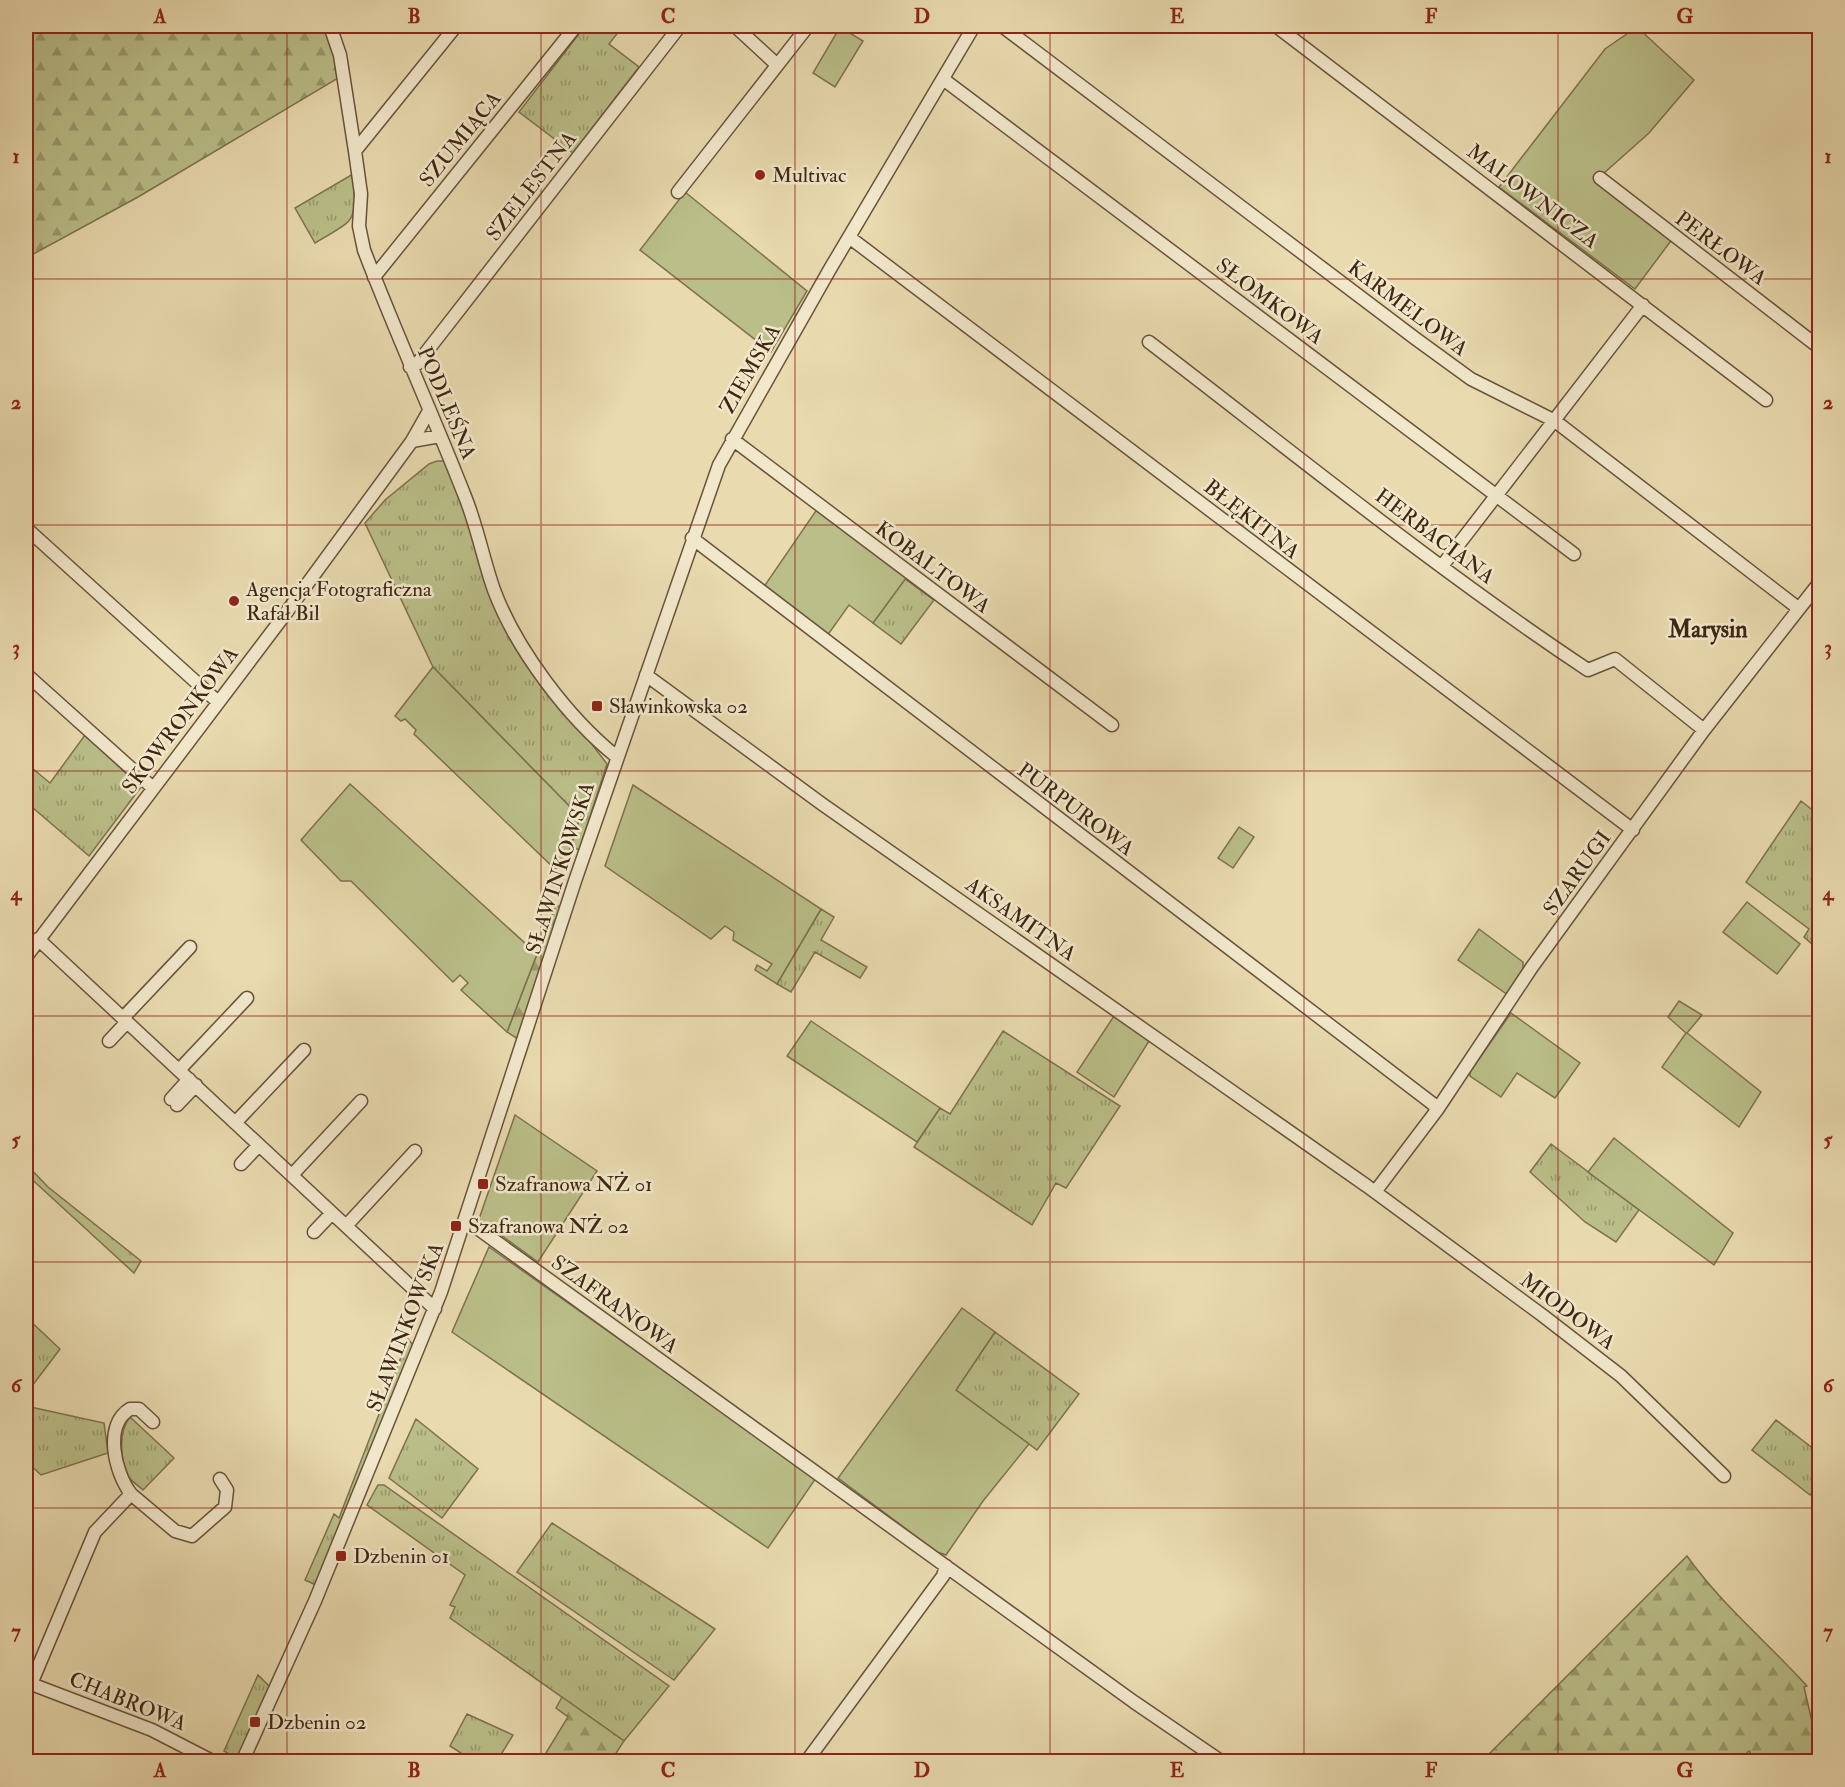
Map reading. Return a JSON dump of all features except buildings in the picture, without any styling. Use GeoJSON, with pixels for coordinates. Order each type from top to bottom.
{"type":"FeatureCollection","features":[{"type":"Feature","properties":{"kind":"street","name":"PODLEŚNA"},"geometry":{"type":"LineString","coordinates":[[330,26],[340,55],[355,151],[361,194],[359,226],[374,277],[465,496],[495,592],[509,621],[567,708],[617,757]]}},
{"type":"Feature","properties":{"kind":"street"},"geometry":{"type":"LineString","coordinates":[[355,151],[456,26]]}},
{"type":"Feature","properties":{"kind":"street","name":"SZUMIĄCA"},"geometry":{"type":"LineString","coordinates":[[374,277],[576,26]]}},
{"type":"Feature","properties":{"kind":"street","name":"SZELESTNA"},"geometry":{"type":"LineString","coordinates":[[410,367],[417,364],[487,276],[680,26]]}},
{"type":"Feature","properties":{"kind":"street"},"geometry":{"type":"LineString","coordinates":[[735,26],[776,64]]}},
{"type":"Feature","properties":{"kind":"street"},"geometry":{"type":"LineString","coordinates":[[678,192],[808,26]]}},
{"type":"Feature","properties":{"kind":"street","name":"ZIEMSKA"},"geometry":{"type":"LineString","coordinates":[[617,757],[707,494],[732,439],[974,26]]}},
{"type":"Feature","properties":{"kind":"street","name":"KARMELOWA"},"geometry":{"type":"LineString","coordinates":[[1002,26],[1471,379],[1555,421],[1798,608]]}},
{"type":"Feature","properties":{"kind":"street","name":"MALOWNICZA"},"geometry":{"type":"LineString","coordinates":[[1276,26],[1766,400]]}},
{"type":"Feature","properties":{"kind":"street","name":"SŁOMKOWA"},"geometry":{"type":"LineString","coordinates":[[942,79],[1574,554]]}},
{"type":"Feature","properties":{"kind":"street","name":"PERŁOWA"},"geometry":{"type":"LineString","coordinates":[[1600,178],[1609,188],[1820,348]]}},
{"type":"Feature","properties":{"kind":"street","name":"BŁĘKITNA"},"geometry":{"type":"LineString","coordinates":[[849,237],[1633,830]]}},
{"type":"Feature","properties":{"kind":"street"},"geometry":{"type":"LineString","coordinates":[[1442,566],[1643,305]]}},
{"type":"Feature","properties":{"kind":"street","name":"HERBACIANA"},"geometry":{"type":"LineString","coordinates":[[1149,342],[1546,643],[1588,670],[1615,659],[1704,730]]}},
{"type":"Feature","properties":{"kind":"street","name":"SKOWRONKOWA"},"geometry":{"type":"LineString","coordinates":[[30,947],[218,702],[412,441],[429,411]]}},
{"type":"Feature","properties":{"kind":"street"},"geometry":{"type":"LineString","coordinates":[[412,441],[440,436]]}},
{"type":"Feature","properties":{"kind":"street","name":"KOBALTOWA"},"geometry":{"type":"LineString","coordinates":[[732,439],[1112,725]]}},
{"type":"Feature","properties":{"kind":"street"},"geometry":{"type":"LineString","coordinates":[[26,528],[218,702]]}},
{"type":"Feature","properties":{"kind":"street","name":"PURPUROWA"},"geometry":{"type":"LineString","coordinates":[[692,538],[1433,1104],[1437,1110]]}},
{"type":"Feature","properties":{"kind":"street","name":"SZARUGI"},"geometry":{"type":"LineString","coordinates":[[1375,1192],[1437,1110],[1532,967],[1704,730],[1820,582]]}},
{"type":"Feature","properties":{"kind":"street"},"geometry":{"type":"LineString","coordinates":[[26,674],[153,788]]}},
{"type":"Feature","properties":{"kind":"street","name":"AKSAMITNA"},"geometry":{"type":"LineString","coordinates":[[646,675],[822,804],[1375,1192]]}},
{"type":"Feature","properties":{"kind":"street","name":"SŁAWINKOWSKA"},"geometry":{"type":"LineString","coordinates":[[242,1761],[315,1601],[435,1309],[617,757]]}},
{"type":"Feature","properties":{"kind":"street"},"geometry":{"type":"LineString","coordinates":[[30,947],[125,1020],[435,1309]]}},
{"type":"Feature","properties":{"kind":"street"},"geometry":{"type":"LineString","coordinates":[[109,1041],[189,947]]}},
{"type":"Feature","properties":{"kind":"street"},"geometry":{"type":"LineString","coordinates":[[179,1070],[248,998]]}},
{"type":"Feature","properties":{"kind":"street"},"geometry":{"type":"LineString","coordinates":[[235,1123],[304,1050]]}},
{"type":"Feature","properties":{"kind":"street"},"geometry":{"type":"LineString","coordinates":[[174,1102],[193,1082]]}},
{"type":"Feature","properties":{"kind":"street"},"geometry":{"type":"LineString","coordinates":[[292,1175],[361,1101]]}},
{"type":"Feature","properties":{"kind":"street"},"geometry":{"type":"LineString","coordinates":[[244,1166],[261,1147]]}},
{"type":"Feature","properties":{"kind":"street"},"geometry":{"type":"LineString","coordinates":[[346,1226],[415,1151]]}},
{"type":"Feature","properties":{"kind":"street","name":"MIODOWA"},"geometry":{"type":"LineString","coordinates":[[1375,1192],[1622,1376],[1724,1476]]}},
{"type":"Feature","properties":{"kind":"street"},"geometry":{"type":"LineString","coordinates":[[311,1230],[329,1211]]}},
{"type":"Feature","properties":{"kind":"street","name":"SZAFRANOWA"},"geometry":{"type":"LineString","coordinates":[[466,1220],[1134,1702],[1222,1761]]}},
{"type":"Feature","properties":{"kind":"street"},"geometry":{"type":"LineString","coordinates":[[153,1422],[138,1409],[130,1409],[117,1422],[114,1439],[123,1479],[131,1494],[175,1531],[192,1536],[225,1507],[227,1490],[220,1479]]}},
{"type":"Feature","properties":{"kind":"street"},"geometry":{"type":"LineString","coordinates":[[28,1683],[95,1532],[131,1494]]}},
{"type":"Feature","properties":{"kind":"street"},"geometry":{"type":"LineString","coordinates":[[806,1761],[943,1576],[946,1566]]}},
{"type":"Feature","properties":{"kind":"street","name":"CHABROWA"},"geometry":{"type":"LineString","coordinates":[[28,1683],[152,1730],[214,1761]]}},
{"type":"Feature","properties":{"kind":"green space"},"geometry":{"type":"Polygon","coordinates":[[[26,26],[326,26],[340,77],[138,197],[26,258],[26,26]]]}},
{"type":"Feature","properties":{"kind":"green space"},"geometry":{"type":"Polygon","coordinates":[[[585,26],[623,26],[609,44],[639,67],[573,153],[519,112],[585,26]]]}},
{"type":"Feature","properties":{"kind":"green space"},"geometry":{"type":"Polygon","coordinates":[[[840,27],[863,41],[835,87],[813,73],[840,27]]]}},
{"type":"Feature","properties":{"kind":"green space"},"geometry":{"type":"Polygon","coordinates":[[[1637,27],[1694,80],[1649,133],[1603,174],[1673,238],[1635,289],[1499,187],[1605,49],[1637,27]]]}},
{"type":"Feature","properties":{"kind":"green space"},"geometry":{"type":"Polygon","coordinates":[[[353,174],[354,202],[351,218],[339,229],[315,243],[295,208],[353,174]]]}},
{"type":"Feature","properties":{"kind":"green space"},"geometry":{"type":"Polygon","coordinates":[[[685,192],[807,291],[771,352],[640,250],[685,192]]]}},
{"type":"Feature","properties":{"kind":"green space"},"geometry":{"type":"Polygon","coordinates":[[[444,461],[460,496],[490,595],[565,709],[607,764],[579,850],[571,846],[580,817],[433,667],[365,523],[385,500],[429,464],[444,461]]]}},
{"type":"Feature","properties":{"kind":"green space"},"geometry":{"type":"Polygon","coordinates":[[[820,505],[909,574],[873,623],[849,605],[827,636],[763,588],[820,505]]]}},
{"type":"Feature","properties":{"kind":"green space"},"geometry":{"type":"Polygon","coordinates":[[[905,579],[934,600],[901,644],[873,623],[905,579]]]}},
{"type":"Feature","properties":{"kind":"green space"},"geometry":{"type":"Polygon","coordinates":[[[433,667],[580,817],[565,864],[555,869],[414,734],[416,730],[405,719],[401,721],[395,716],[433,667]]]}},
{"type":"Feature","properties":{"kind":"green space"},"geometry":{"type":"Polygon","coordinates":[[[85,735],[141,787],[89,856],[26,802],[26,763],[50,783],[85,735]]]}},
{"type":"Feature","properties":{"kind":"green space"},"geometry":{"type":"Polygon","coordinates":[[[350,784],[537,954],[507,1032],[461,990],[468,983],[460,975],[453,982],[351,881],[341,881],[301,840],[350,784]]]}},
{"type":"Feature","properties":{"kind":"green space"},"geometry":{"type":"Polygon","coordinates":[[[633,785],[821,909],[777,984],[755,970],[757,965],[767,971],[772,964],[733,940],[734,932],[725,926],[711,939],[605,866],[633,785]]]}},
{"type":"Feature","properties":{"kind":"green space"},"geometry":{"type":"Polygon","coordinates":[[[1801,801],[1819,815],[1819,950],[1804,937],[1809,929],[1746,882],[1801,801]]]}},
{"type":"Feature","properties":{"kind":"green space"},"geometry":{"type":"Polygon","coordinates":[[[1239,827],[1254,837],[1233,868],[1218,858],[1239,827]]]}},
{"type":"Feature","properties":{"kind":"green space"},"geometry":{"type":"Polygon","coordinates":[[[1747,902],[1800,944],[1777,974],[1723,932],[1747,902]]]}},
{"type":"Feature","properties":{"kind":"green space"},"geometry":{"type":"Polygon","coordinates":[[[556,905],[564,909],[518,1039],[507,1032],[556,905]]]}},
{"type":"Feature","properties":{"kind":"green space"},"geometry":{"type":"Polygon","coordinates":[[[821,909],[834,917],[821,940],[867,967],[860,978],[815,952],[791,992],[777,984],[821,909]]]}},
{"type":"Feature","properties":{"kind":"green space"},"geometry":{"type":"Polygon","coordinates":[[[1479,929],[1523,962],[1523,973],[1508,995],[1458,960],[1479,929]]]}},
{"type":"Feature","properties":{"kind":"green space"},"geometry":{"type":"Polygon","coordinates":[[[1679,1001],[1702,1015],[1687,1033],[1761,1092],[1739,1127],[1662,1067],[1686,1033],[1668,1017],[1679,1001]]]}},
{"type":"Feature","properties":{"kind":"green space"},"geometry":{"type":"Polygon","coordinates":[[[1511,1013],[1580,1063],[1555,1098],[1517,1073],[1501,1097],[1470,1076],[1470,1072],[1511,1013]]]}},
{"type":"Feature","properties":{"kind":"green space"},"geometry":{"type":"Polygon","coordinates":[[[1114,1016],[1149,1041],[1114,1097],[1077,1072],[1114,1016]]]}},
{"type":"Feature","properties":{"kind":"green space"},"geometry":{"type":"Polygon","coordinates":[[[811,1021],[940,1108],[917,1142],[787,1056],[811,1021]]]}},
{"type":"Feature","properties":{"kind":"green space"},"geometry":{"type":"Polygon","coordinates":[[[1003,1031],[1120,1106],[1066,1188],[1056,1183],[1032,1225],[914,1147],[940,1108],[950,1114],[1003,1031]]]}},
{"type":"Feature","properties":{"kind":"green space"},"geometry":{"type":"Polygon","coordinates":[[[515,1115],[597,1171],[538,1262],[479,1219],[515,1115]]]}},
{"type":"Feature","properties":{"kind":"green space"},"geometry":{"type":"Polygon","coordinates":[[[1614,1138],[1733,1233],[1714,1265],[1588,1172],[1614,1138]]]}},
{"type":"Feature","properties":{"kind":"green space"},"geometry":{"type":"Polygon","coordinates":[[[1551,1144],[1639,1210],[1616,1242],[1585,1222],[1530,1172],[1551,1144]]]}},
{"type":"Feature","properties":{"kind":"green space"},"geometry":{"type":"Polygon","coordinates":[[[26,1164],[48,1187],[141,1261],[134,1273],[26,1174],[26,1164]]]}},
{"type":"Feature","properties":{"kind":"green space"},"geometry":{"type":"Polygon","coordinates":[[[489,1247],[816,1478],[768,1548],[452,1332],[489,1247]]]}},
{"type":"Feature","properties":{"kind":"green space"},"geometry":{"type":"Polygon","coordinates":[[[962,1308],[995,1332],[956,1390],[1029,1444],[983,1501],[946,1555],[937,1552],[838,1478],[962,1308]]]}},
{"type":"Feature","properties":{"kind":"green space"},"geometry":{"type":"Polygon","coordinates":[[[26,1317],[60,1349],[26,1394],[26,1317]]]}},
{"type":"Feature","properties":{"kind":"green space"},"geometry":{"type":"Polygon","coordinates":[[[995,1332],[1079,1394],[1037,1450],[956,1390],[995,1332]]]}},
{"type":"Feature","properties":{"kind":"green space"},"geometry":{"type":"Polygon","coordinates":[[[408,1339],[413,1345],[316,1585],[305,1580],[334,1514],[339,1518],[408,1339]]]}},
{"type":"Feature","properties":{"kind":"green space"},"geometry":{"type":"Polygon","coordinates":[[[26,1406],[104,1423],[108,1453],[41,1475],[26,1461],[26,1406]]]}},
{"type":"Feature","properties":{"kind":"green space"},"geometry":{"type":"Polygon","coordinates":[[[130,1417],[174,1458],[143,1490],[129,1477],[122,1454],[122,1438],[130,1417]]]}},
{"type":"Feature","properties":{"kind":"green space"},"geometry":{"type":"Polygon","coordinates":[[[416,1419],[478,1469],[442,1518],[389,1478],[416,1419]]]}},
{"type":"Feature","properties":{"kind":"green space"},"geometry":{"type":"Polygon","coordinates":[[[1776,1420],[1819,1453],[1819,1483],[1810,1495],[1752,1450],[1776,1420]]]}},
{"type":"Feature","properties":{"kind":"green space"},"geometry":{"type":"Polygon","coordinates":[[[378,1485],[384,1485],[669,1686],[624,1741],[450,1618],[455,1607],[450,1605],[465,1575],[367,1505],[378,1485]]]}},
{"type":"Feature","properties":{"kind":"green space"},"geometry":{"type":"Polygon","coordinates":[[[552,1523],[715,1629],[674,1680],[517,1572],[552,1523]]]}},
{"type":"Feature","properties":{"kind":"green space"},"geometry":{"type":"Polygon","coordinates":[[[1687,1556],[1729,1607],[1807,1686],[1804,1687],[1813,1726],[1819,1737],[1819,1761],[1756,1761],[1749,1751],[1737,1762],[1482,1761],[1687,1556]]]}},
{"type":"Feature","properties":{"kind":"green space"},"geometry":{"type":"Polygon","coordinates":[[[258,1675],[271,1688],[240,1761],[224,1751],[258,1675]]]}},
{"type":"Feature","properties":{"kind":"green space"},"geometry":{"type":"Polygon","coordinates":[[[562,1697],[624,1741],[611,1761],[541,1761],[568,1717],[556,1708],[562,1697]]]}},
{"type":"Feature","properties":{"kind":"green space"},"geometry":{"type":"Polygon","coordinates":[[[467,1714],[513,1735],[497,1761],[473,1761],[450,1746],[467,1714]]]}},
{"type":"Feature","properties":{"kind":"place","name":"Multivac"},"geometry":{"type":"Point","coordinates":[760,175]}},
{"type":"Feature","properties":{"kind":"place","name":"Agencja Fotograficzna Rafał Bil"},"geometry":{"type":"Point","coordinates":[234,601]}},
{"type":"Feature","properties":{"kind":"place","name":"Sławinkowska 02"},"geometry":{"type":"Point","coordinates":[597,706]}},
{"type":"Feature","properties":{"kind":"place","name":"Szafranowa NŻ 01"},"geometry":{"type":"Point","coordinates":[483,1184]}},
{"type":"Feature","properties":{"kind":"place","name":"Szafranowa NŻ 02"},"geometry":{"type":"Point","coordinates":[456,1226]}},
{"type":"Feature","properties":{"kind":"place","name":"Dzbenin 01"},"geometry":{"type":"Point","coordinates":[341,1556]}},
{"type":"Feature","properties":{"kind":"place","name":"Dzbenin 02"},"geometry":{"type":"Point","coordinates":[255,1722]}},
{"type":"Feature","properties":{"kind":"district","name":"Marysin"},"geometry":{"type":"Point","coordinates":[1708,629]}}]}
